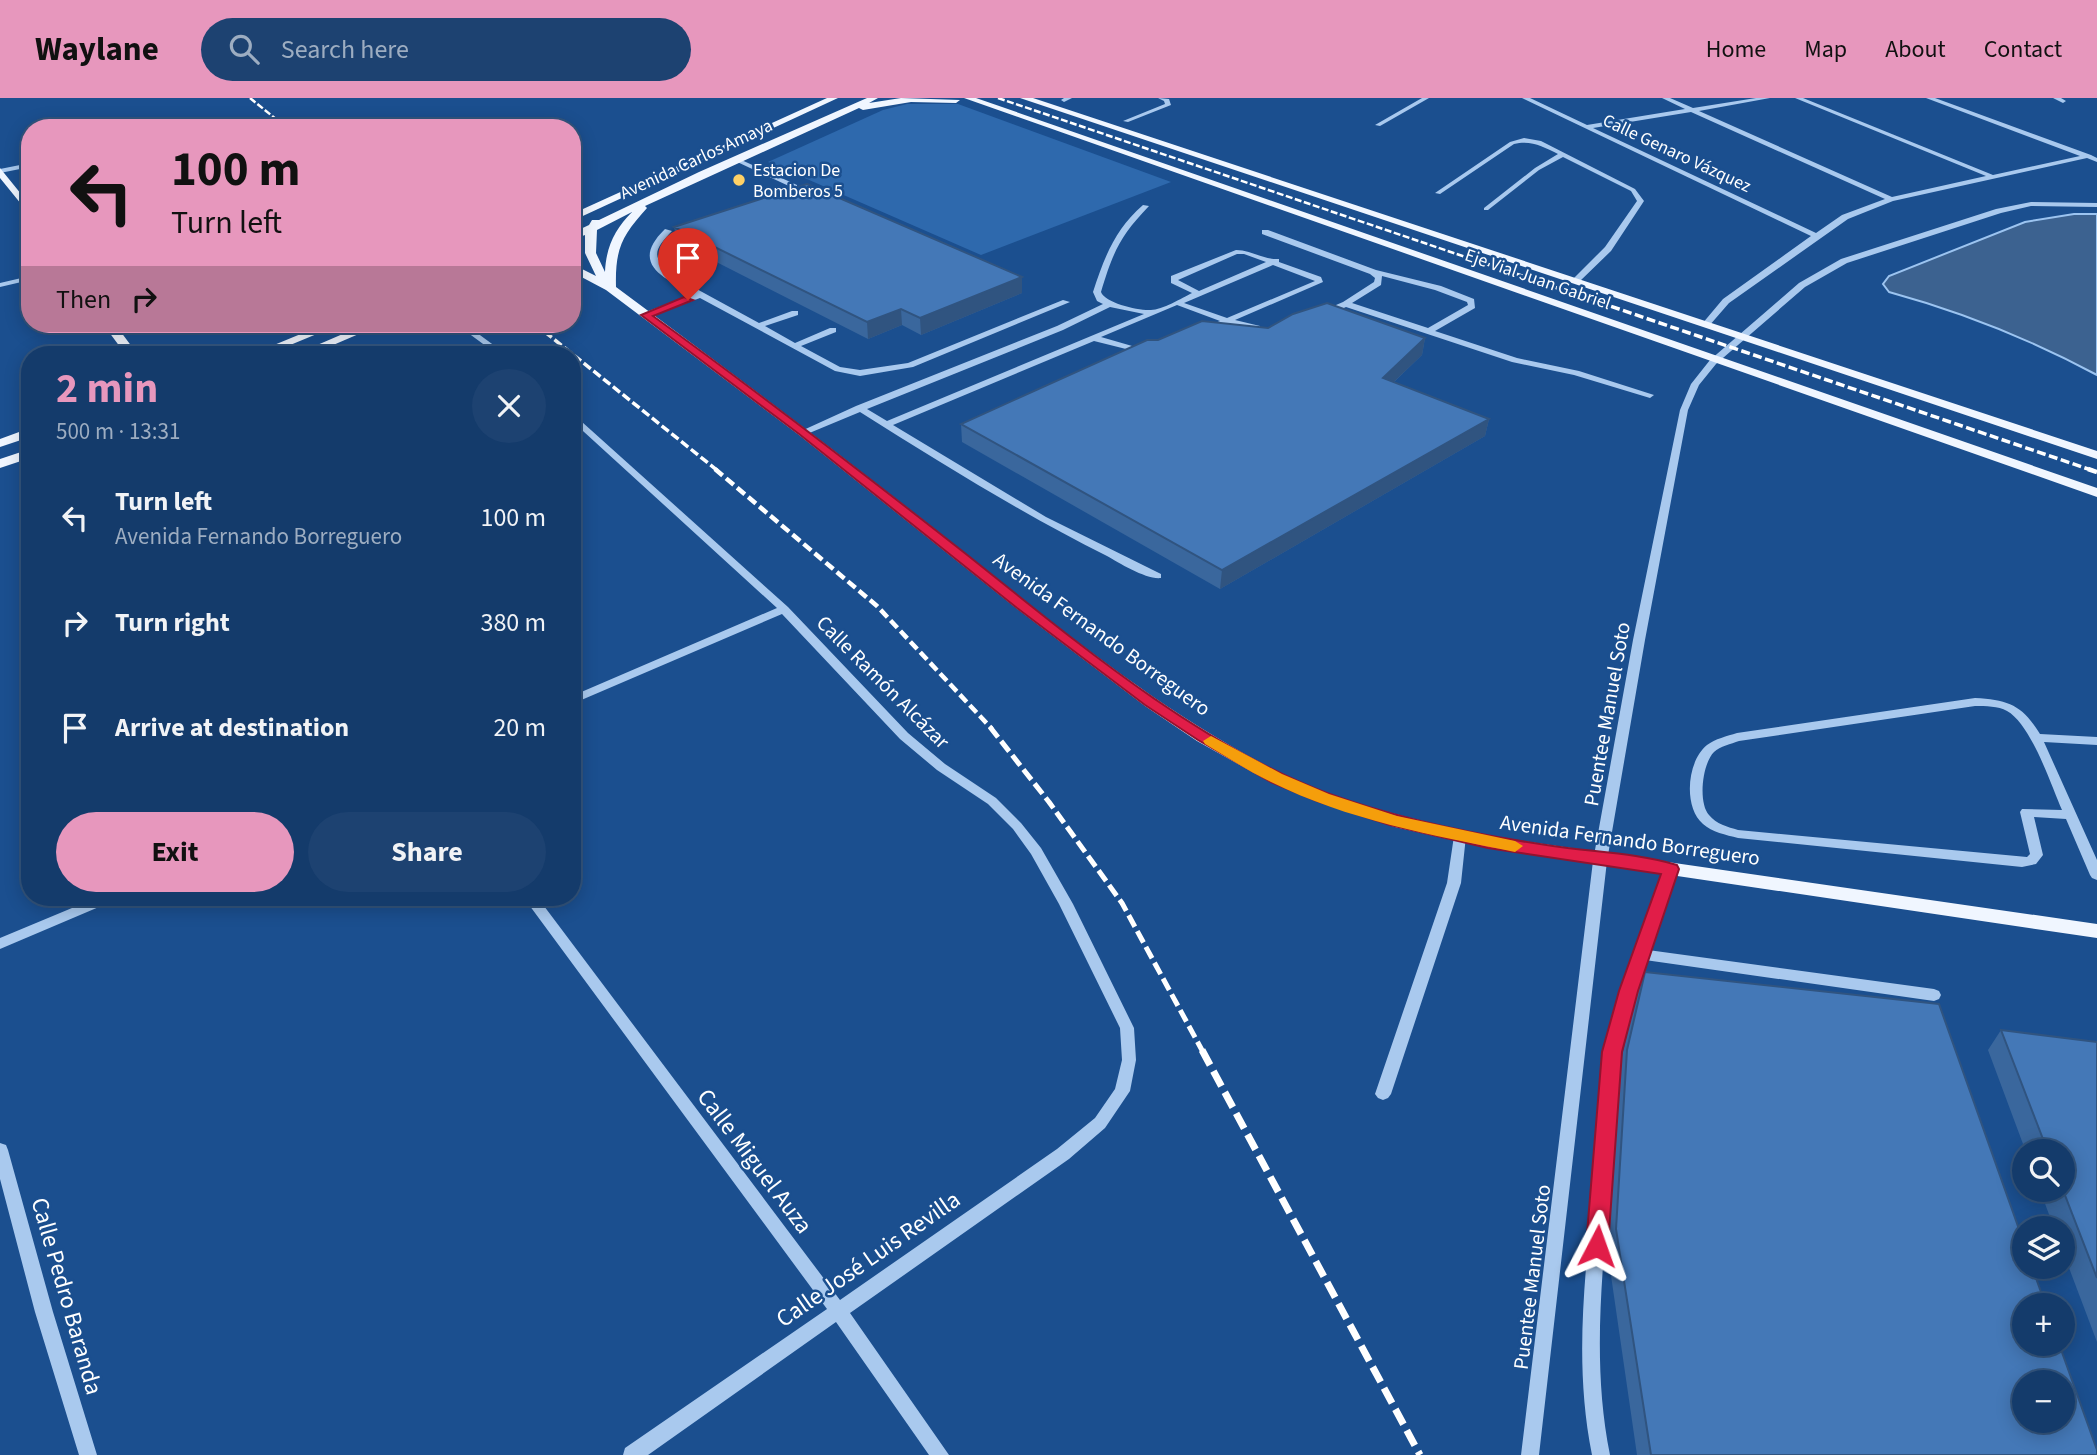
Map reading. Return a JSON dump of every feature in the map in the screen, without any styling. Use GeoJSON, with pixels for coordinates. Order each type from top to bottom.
{"type":"FeatureCollection","features":[{"type":"Feature","properties":{"kind":"main road","name":"Avenida Carlos Amaya"},"geometry":{"type":"LineString","coordinates":[[581,233],[702,174],[874,98]]}},
{"type":"Feature","properties":{"kind":"main road","name":"Eje Vial Juan Gabriel"},"geometry":{"type":"LineString","coordinates":[[968,98],[2097,492]]}},
{"type":"Feature","properties":{"kind":"main road"},"geometry":{"type":"LineString","coordinates":[[839,114],[893,101],[953,99],[1332,232],[1412,252]]}},
{"type":"Feature","properties":{"kind":"main road"},"geometry":{"type":"LineString","coordinates":[[1064,99],[1433,225],[1507,257]]}},
{"type":"Feature","properties":{"kind":"main road","name":"Avenida Carlos Amaya"},"geometry":{"type":"LineString","coordinates":[[581,214],[828,100]]}},
{"type":"Feature","properties":{"kind":"main road","name":"Eje Vial Juan Gabriel"},"geometry":{"type":"LineString","coordinates":[[1029,100],[2097,454]]}},
{"type":"Feature","properties":{"kind":"main road"},"geometry":{"type":"LineString","coordinates":[[767,127],[793,133]]}},
{"type":"Feature","properties":{"kind":"main road"},"geometry":{"type":"LineString","coordinates":[[677,168],[702,174]]}},
{"type":"Feature","properties":{"kind":"main road"},"geometry":{"type":"LineString","coordinates":[[1,171],[21,199]]}},
{"type":"Feature","properties":{"kind":"main road"},"geometry":{"type":"LineString","coordinates":[[610,288],[593,264],[589,242],[591,229],[603,213],[647,182]]}},
{"type":"Feature","properties":{"kind":"main road"},"geometry":{"type":"LineString","coordinates":[[610,288],[610,251],[628,222],[649,200]]}},
{"type":"Feature","properties":{"kind":"main road"},"geometry":{"type":"LineString","coordinates":[[581,272],[610,288]]}},
{"type":"Feature","properties":{"kind":"main road","name":"Avenida Fernando Borreguero"},"geometry":{"type":"LineString","coordinates":[[610,288],[804,432],[1021,605],[1151,702],[1203,737],[1276,778],[1395,821],[1460,836],[2097,931]]}},
{"type":"Feature","properties":{"kind":"main road"},"geometry":{"type":"LineString","coordinates":[[279,346],[312,333]]}},
{"type":"Feature","properties":{"kind":"main road"},"geometry":{"type":"LineString","coordinates":[[322,346],[354,333]]}},
{"type":"Feature","properties":{"kind":"main road"},"geometry":{"type":"LineString","coordinates":[[0,443],[21,435]]}},
{"type":"Feature","properties":{"kind":"main road"},"geometry":{"type":"LineString","coordinates":[[0,464],[21,456]]}},
{"type":"Feature","properties":{"kind":"street"},"geometry":{"type":"LineString","coordinates":[[1378,125],[1426,98]]}},
{"type":"Feature","properties":{"kind":"street","name":"Calle Genaro Vázquez"},"geometry":{"type":"LineString","coordinates":[[1525,98],[1815,236]]}},
{"type":"Feature","properties":{"kind":"street"},"geometry":{"type":"LineString","coordinates":[[1665,98],[1891,199]]}},
{"type":"Feature","properties":{"kind":"street"},"geometry":{"type":"LineString","coordinates":[[1586,127],[1767,98]]}},
{"type":"Feature","properties":{"kind":"street"},"geometry":{"type":"LineString","coordinates":[[1798,98],[1991,176]]}},
{"type":"Feature","properties":{"kind":"street"},"geometry":{"type":"LineString","coordinates":[[1929,98],[2093,158]]}},
{"type":"Feature","properties":{"kind":"street"},"geometry":{"type":"LineString","coordinates":[[1126,121],[1168,105],[1167,99]]}},
{"type":"Feature","properties":{"kind":"street"},"geometry":{"type":"LineString","coordinates":[[1438,193],[1518,140],[1539,142],[1633,190],[1642,201],[1608,248],[1576,280]]}},
{"type":"Feature","properties":{"kind":"street"},"geometry":{"type":"LineString","coordinates":[[1486,209],[1530,173],[1564,154]]}},
{"type":"Feature","properties":{"kind":"street"},"geometry":{"type":"LineString","coordinates":[[1706,324],[1726,301],[1815,236],[1845,218],[1891,199],[1991,176],[2093,158]]}},
{"type":"Feature","properties":{"kind":"street"},"geometry":{"type":"LineString","coordinates":[[735,159],[794,186],[793,193],[768,202]]}},
{"type":"Feature","properties":{"kind":"street"},"geometry":{"type":"LineString","coordinates":[[1,171],[21,167]]}},
{"type":"Feature","properties":{"kind":"street"},"geometry":{"type":"LineString","coordinates":[[1961,222],[2031,204],[2097,205]]}},
{"type":"Feature","properties":{"kind":"street"},"geometry":{"type":"LineString","coordinates":[[1145,206],[1122,229],[1106,260],[1097,292],[1100,299],[1109,304],[1153,313]]}},
{"type":"Feature","properties":{"kind":"street","name":"Puentee Manuel Soto"},"geometry":{"type":"LineString","coordinates":[[1530,1455],[1600,861],[1639,640],[1684,410],[1695,384],[1713,362],[1802,285],[1844,261],[1961,222]]}},
{"type":"Feature","properties":{"kind":"street"},"geometry":{"type":"LineString","coordinates":[[668,231],[654,244],[652,253],[656,266],[667,277],[838,369],[860,373],[910,365],[1066,302]]}},
{"type":"Feature","properties":{"kind":"street"},"geometry":{"type":"LineString","coordinates":[[1265,232],[1374,272],[1438,288],[1471,301],[1472,306],[1431,330]]}},
{"type":"Feature","properties":{"kind":"street"},"geometry":{"type":"LineString","coordinates":[[1198,293],[1174,281],[1174,278],[1236,252],[1254,253],[1315,277],[1319,282],[1202,331]]}},
{"type":"Feature","properties":{"kind":"street"},"geometry":{"type":"LineString","coordinates":[[886,425],[1276,261]]}},
{"type":"Feature","properties":{"kind":"street"},"geometry":{"type":"LineString","coordinates":[[1317,316],[1346,304],[1378,283],[1379,278],[1374,272]]}},
{"type":"Feature","properties":{"kind":"street"},"geometry":{"type":"LineString","coordinates":[[0,285],[21,280]]}},
{"type":"Feature","properties":{"kind":"street"},"geometry":{"type":"LineString","coordinates":[[646,315],[700,295]]}},
{"type":"Feature","properties":{"kind":"street"},"geometry":{"type":"LineString","coordinates":[[1178,303],[1227,321],[1266,329]]}},
{"type":"Feature","properties":{"kind":"street"},"geometry":{"type":"LineString","coordinates":[[804,432],[1060,328],[1109,304]]}},
{"type":"Feature","properties":{"kind":"street"},"geometry":{"type":"LineString","coordinates":[[1346,304],[1515,360],[1576,373],[1650,395]]}},
{"type":"Feature","properties":{"kind":"street"},"geometry":{"type":"LineString","coordinates":[[758,327],[795,313]]}},
{"type":"Feature","properties":{"kind":"street"},"geometry":{"type":"LineString","coordinates":[[794,346],[833,330]]}},
{"type":"Feature","properties":{"kind":"street"},"geometry":{"type":"LineString","coordinates":[[472,333],[491,346]]}},
{"type":"Feature","properties":{"kind":"street"},"geometry":{"type":"LineString","coordinates":[[1094,338],[1135,351],[1156,351]]}},
{"type":"Feature","properties":{"kind":"street"},"geometry":{"type":"LineString","coordinates":[[859,408],[1013,505],[1105,553],[1157,576]]}},
{"type":"Feature","properties":{"kind":"street","name":"Calle Ramón Alcázar"},"geometry":{"type":"LineString","coordinates":[[581,424],[784,609],[904,736],[941,767],[992,801],[1017,826],[1036,851],[1066,904],[1127,1028],[1129,1060],[1122,1091]]}},
{"type":"Feature","properties":{"kind":"street"},"geometry":{"type":"LineString","coordinates":[[581,696],[784,609]]}},
{"type":"Feature","properties":{"kind":"street"},"geometry":{"type":"LineString","coordinates":[[2070,815],[2026,812],[2037,855],[2031,861],[2022,862],[1738,834],[1715,827],[1702,817],[1697,808],[1699,767],[1708,751],[1737,737],[1975,702],[1998,703],[2017,710],[2036,738],[2097,875]]}},
{"type":"Feature","properties":{"kind":"street"},"geometry":{"type":"LineString","coordinates":[[2036,738],[2097,741]]}},
{"type":"Feature","properties":{"kind":"street"},"geometry":{"type":"LineString","coordinates":[[1383,1094],[1454,883],[1460,836]]}},
{"type":"Feature","properties":{"kind":"street"},"geometry":{"type":"LineString","coordinates":[[1601,1455],[1594,1428],[1590,1379],[1593,1291],[1612,1052],[1671,869]]}},
{"type":"Feature","properties":{"kind":"street"},"geometry":{"type":"LineString","coordinates":[[0,944],[89,906]]}},
{"type":"Feature","properties":{"kind":"street","name":"Calle Miguel Auza"},"geometry":{"type":"LineString","coordinates":[[537,906],[837,1309],[940,1455]]}},
{"type":"Feature","properties":{"kind":"street"},"geometry":{"type":"LineString","coordinates":[[1642,954],[1934,995]]}},
{"type":"Feature","properties":{"kind":"street","name":"Calle José Luis Revilla"},"geometry":{"type":"LineString","coordinates":[[632,1455],[837,1309],[1063,1154],[1100,1123],[1122,1091]]}},
{"type":"Feature","properties":{"kind":"street","name":"Calle Pedro Baranda"},"geometry":{"type":"LineString","coordinates":[[0,1150],[44,1312],[89,1455]]}},
{"type":"Feature","properties":{"kind":"shaded area"},"geometry":{"type":"Polygon","coordinates":[[[907,104],[958,104],[1171,182],[981,255],[768,162],[883,110],[907,104]]]}},
{"type":"Feature","properties":{"kind":"shaded area"},"geometry":{"type":"Polygon","coordinates":[[[2074,214],[2097,214],[2097,375],[1995,328],[1943,308],[1889,292],[1883,284],[1889,276],[2025,222],[2074,214]]]}},
{"type":"Feature","properties":{"kind":"building"},"geometry":{"type":"Polygon","coordinates":[[[807,184],[1022,277],[920,318],[901,309],[867,322],[674,227],[807,184]]]}},
{"type":"Feature","properties":{"kind":"building"},"geometry":{"type":"Polygon","coordinates":[[[1327,303],[1425,338],[1383,378],[1489,419],[1222,570],[961,424],[1147,340],[1158,340],[1202,321],[1268,328],[1293,314],[1327,303]]]}},
{"type":"Feature","properties":{"kind":"building"},"geometry":{"type":"Polygon","coordinates":[[[1645,972],[1939,1004],[2014,1216],[2012,1216],[2012,1279],[2036,1279],[2041,1293],[2012,1293],[2012,1356],[2063,1356],[2068,1370],[2012,1370],[2012,1433],[2075,1433],[2075,1389],[2097,1455],[1651,1455],[1616,1229],[1627,1050],[1645,972]]]}},
{"type":"Feature","properties":{"kind":"building"},"geometry":{"type":"Polygon","coordinates":[[[2001,1030],[2097,1042],[2097,1278],[2068,1202],[2075,1202],[2075,1139],[2043,1139],[2001,1030]]]}},
{"type":"Feature","properties":{"kind":"railway"},"geometry":{"type":"LineString","coordinates":[[250,98],[276,119]]}},
{"type":"Feature","properties":{"kind":"railway"},"geometry":{"type":"LineString","coordinates":[[998,98],[1486,264]]}},
{"type":"Feature","properties":{"kind":"railway"},"geometry":{"type":"LineString","coordinates":[[1481,262],[2094,471]]}},
{"type":"Feature","properties":{"kind":"railway"},"geometry":{"type":"LineString","coordinates":[[546,333],[562,346]]}},
{"type":"Feature","properties":{"kind":"railway"},"geometry":{"type":"LineString","coordinates":[[581,361],[718,471]]}},
{"type":"Feature","properties":{"kind":"railway"},"geometry":{"type":"LineString","coordinates":[[715,469],[877,606],[992,729]]}},
{"type":"Feature","properties":{"kind":"railway"},"geometry":{"type":"LineString","coordinates":[[2088,469],[2094,471]]}},
{"type":"Feature","properties":{"kind":"railway"},"geometry":{"type":"LineString","coordinates":[[990,727],[1049,802],[1122,903],[1203,1052]]}},
{"type":"Feature","properties":{"kind":"railway"},"geometry":{"type":"LineString","coordinates":[[1202,1050],[1420,1455]]}},
{"type":"Feature","properties":{"kind":"slow traffic"},"geometry":{"type":"LineString","coordinates":[[1211,741],[1276,778],[1323,797],[1395,821],[1515,846]]}},
{"type":"Feature","properties":{"kind":"place","name":"Estacion De Bomberos 5"},"geometry":{"type":"Point","coordinates":[739,180]}},
{"type":"Feature","properties":{"kind":"route"},"geometry":{"type":"LineString","coordinates":[[688,300],[646,315],[804,432],[1021,605],[1151,702],[1203,737],[1276,778],[1395,821],[1488,842],[1671,869],[1629,991],[1612,1052],[1597,1246]]}}]}
